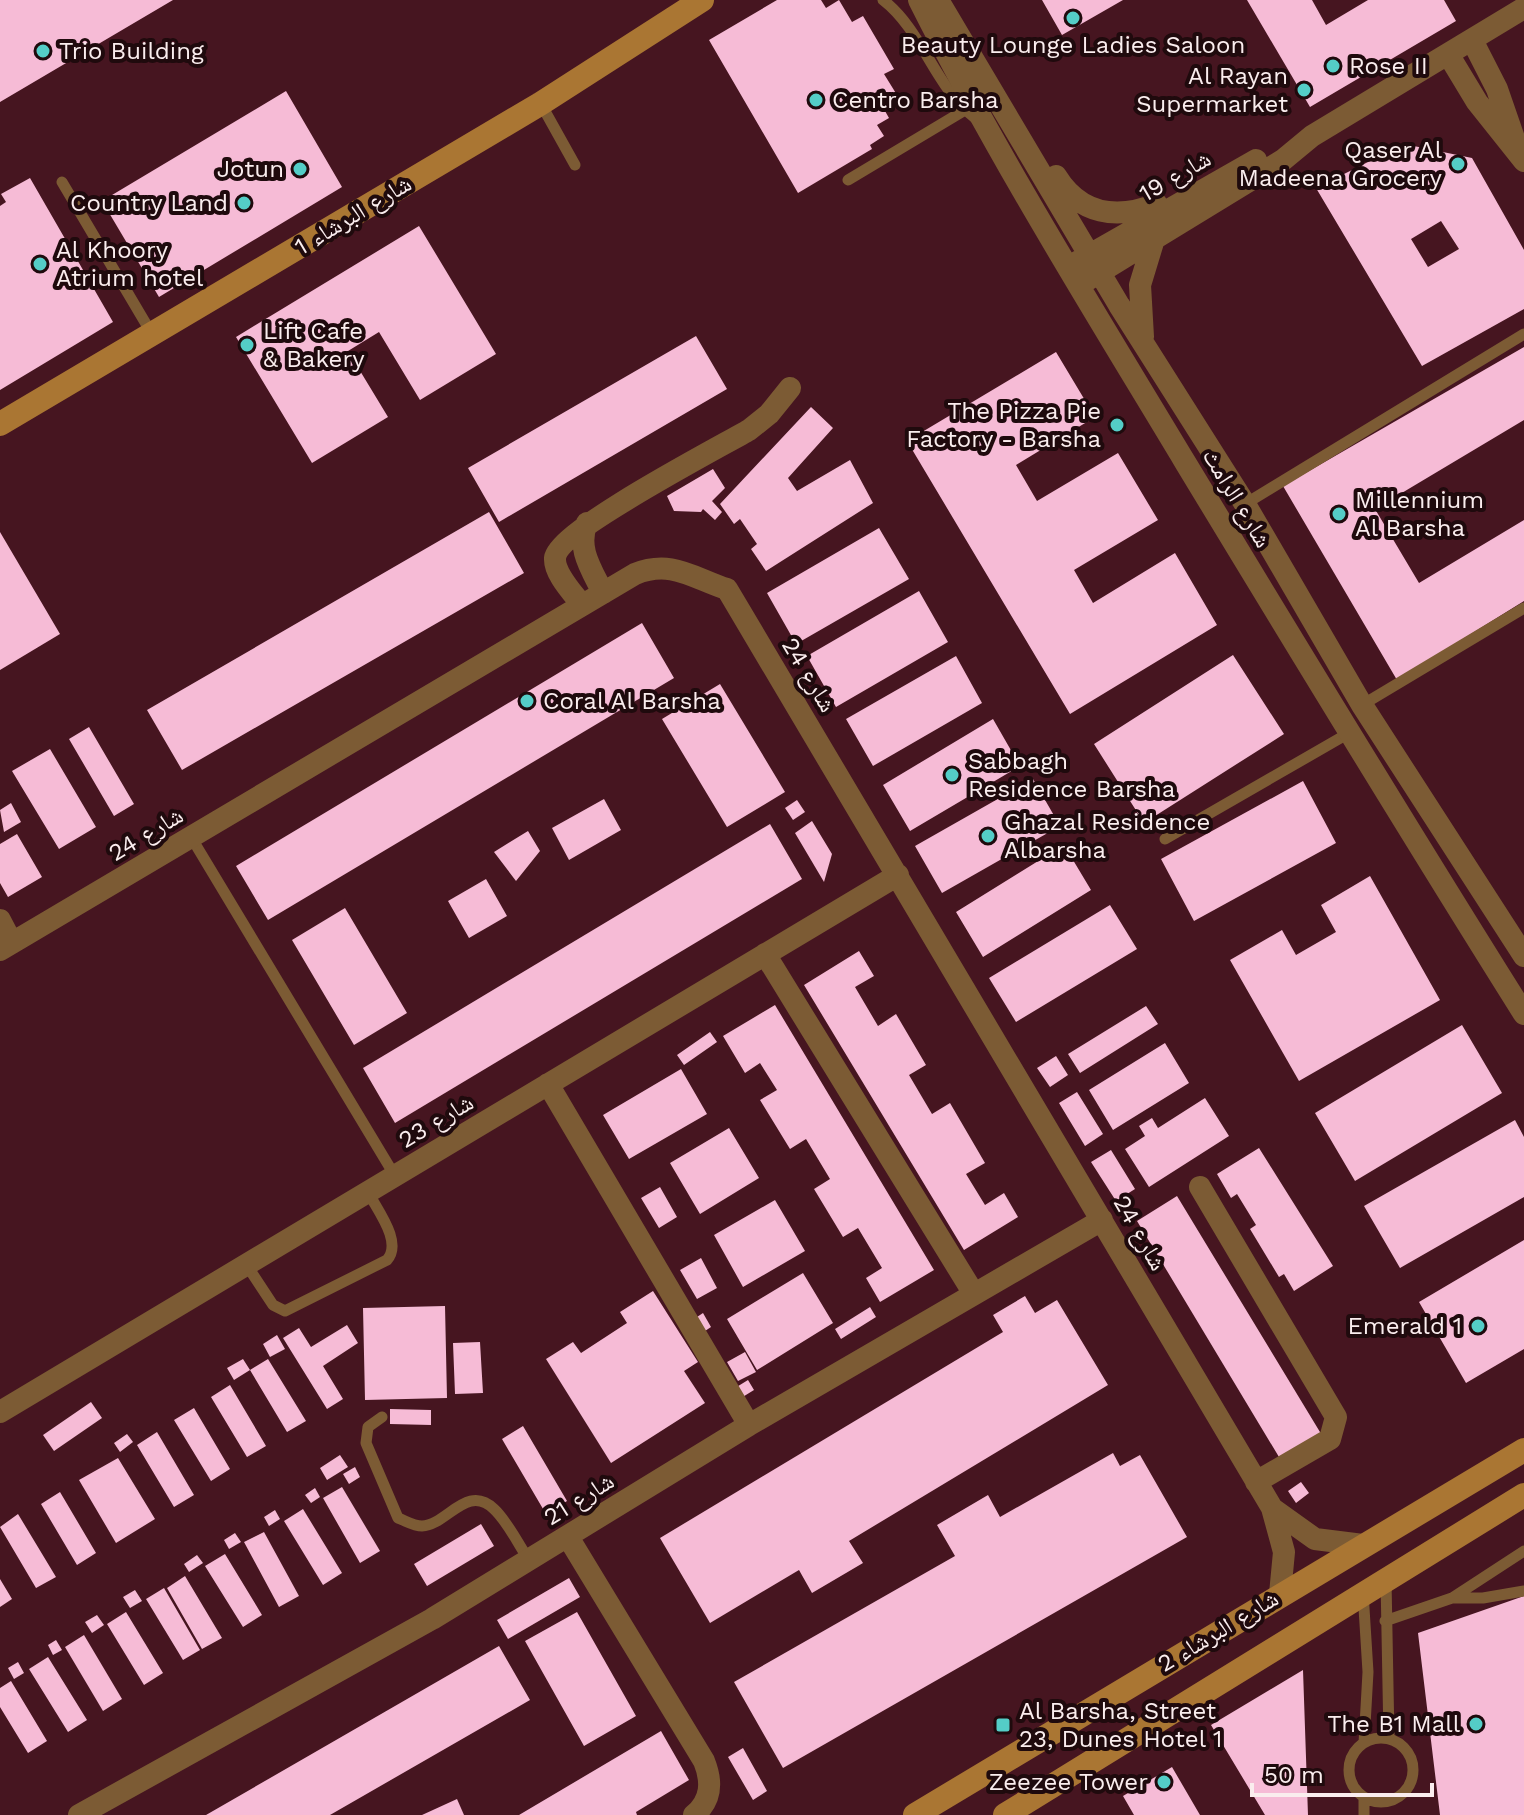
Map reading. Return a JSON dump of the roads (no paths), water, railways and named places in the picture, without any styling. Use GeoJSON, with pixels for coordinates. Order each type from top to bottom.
{"type":"FeatureCollection","features":[{"type":"Feature","properties":{"kind":"street","name":"شارع البرشاء 1"},"geometry":{"type":"LineString","coordinates":[[6,415],[152,335],[540,104],[702,0]]}},
{"type":"Feature","properties":{"kind":"street","name":"شارع الرامث"},"geometry":{"type":"LineString","coordinates":[[919,0],[969,113],[1073,277],[1349,733],[1524,1014]]}},
{"type":"Feature","properties":{"kind":"street","name":"شارع الرامث"},"geometry":{"type":"LineString","coordinates":[[938,0],[1094,264],[1245,504],[1362,705],[1524,956]]}},
{"type":"Feature","properties":{"kind":"street","name":"شارع 19"},"geometry":{"type":"LineString","coordinates":[[1094,264],[1154,239],[1283,160],[1312,136],[1524,8]]}},
{"type":"Feature","properties":{"kind":"street"},"geometry":{"type":"LineString","coordinates":[[1472,40],[1497,89],[1522,156]]}},
{"type":"Feature","properties":{"kind":"street"},"geometry":{"type":"LineString","coordinates":[[1448,54],[1477,102],[1522,156]]}},
{"type":"Feature","properties":{"kind":"street"},"geometry":{"type":"LineString","coordinates":[[1009,120],[1036,145],[1073,198],[1097,211],[1141,211],[1188,188],[1214,183]]}},
{"type":"Feature","properties":{"kind":"street","name":"شارع 19"},"geometry":{"type":"LineString","coordinates":[[1073,277],[1214,183],[1277,148],[1312,136]]}},
{"type":"Feature","properties":{"kind":"street"},"geometry":{"type":"LineString","coordinates":[[1145,346],[1140,285],[1154,239]]}},
{"type":"Feature","properties":{"kind":"street"},"geometry":{"type":"LineString","coordinates":[[582,605],[556,568],[555,555],[562,544],[587,523],[749,430],[769,414],[790,388]]}},
{"type":"Feature","properties":{"kind":"street"},"geometry":{"type":"LineString","coordinates":[[587,523],[582,538],[583,551],[603,593]]}},
{"type":"Feature","properties":{"kind":"street","name":"شارع 24"},"geometry":{"type":"LineString","coordinates":[[6,947],[582,605],[652,567],[688,571],[727,589],[1272,1508],[1284,1552],[1280,1594]]}},
{"type":"Feature","properties":{"kind":"street","name":"شارع 23"},"geometry":{"type":"LineString","coordinates":[[0,1412],[898,875]]}},
{"type":"Feature","properties":{"kind":"street"},"geometry":{"type":"LineString","coordinates":[[0,920],[6,947]]}},
{"type":"Feature","properties":{"kind":"street"},"geometry":{"type":"LineString","coordinates":[[765,954],[974,1294]]}},
{"type":"Feature","properties":{"kind":"street"},"geometry":{"type":"LineString","coordinates":[[548,1084],[749,1425]]}},
{"type":"Feature","properties":{"kind":"street"},"geometry":{"type":"LineString","coordinates":[[1200,1187],[1336,1417],[1330,1439],[1256,1482]]}},
{"type":"Feature","properties":{"kind":"street","name":"شارع 21"},"geometry":{"type":"LineString","coordinates":[[79,1815],[432,1619],[749,1425],[1102,1220]]}},
{"type":"Feature","properties":{"kind":"street","name":"شارع البرشاء 2"},"geometry":{"type":"LineString","coordinates":[[916,1815],[1524,1450]]}},
{"type":"Feature","properties":{"kind":"street","name":"شارع البرشاء 2"},"geometry":{"type":"LineString","coordinates":[[1005,1815],[1386,1577],[1524,1495]]}},
{"type":"Feature","properties":{"kind":"street","name":"شارع 24"},"geometry":{"type":"LineString","coordinates":[[1272,1508],[1315,1539],[1363,1545]]}},
{"type":"Feature","properties":{"kind":"street"},"geometry":{"type":"LineString","coordinates":[[568,1537],[704,1761],[710,1788],[706,1801],[694,1815]]}},
{"type":"Feature","properties":{"kind":"lane"},"geometry":{"type":"LineString","coordinates":[[846,177],[969,113],[939,78],[906,23],[883,0]]}},
{"type":"Feature","properties":{"kind":"lane"},"geometry":{"type":"LineString","coordinates":[[540,104],[575,165]]}},
{"type":"Feature","properties":{"kind":"lane"},"geometry":{"type":"LineString","coordinates":[[62,182],[152,335]]}},
{"type":"Feature","properties":{"kind":"lane"},"geometry":{"type":"LineString","coordinates":[[1245,504],[1524,334]]}},
{"type":"Feature","properties":{"kind":"lane"},"geometry":{"type":"LineString","coordinates":[[1362,705],[1524,608]]}},
{"type":"Feature","properties":{"kind":"lane"},"geometry":{"type":"LineString","coordinates":[[1165,839],[1349,733]]}},
{"type":"Feature","properties":{"kind":"lane"},"geometry":{"type":"LineString","coordinates":[[191,837],[395,1176]]}},
{"type":"Feature","properties":{"kind":"lane"},"geometry":{"type":"LineString","coordinates":[[246,1264],[273,1305],[285,1311],[387,1260],[393,1251],[393,1240],[368,1192]]}},
{"type":"Feature","properties":{"kind":"lane"},"geometry":{"type":"LineString","coordinates":[[382,1417],[368,1427],[366,1443],[398,1518],[423,1526],[436,1522],[464,1502],[480,1501],[494,1509],[529,1560]]}},
{"type":"Feature","properties":{"kind":"lane"},"geometry":{"type":"LineString","coordinates":[[1385,1621],[1452,1598],[1524,1551]]}},
{"type":"Feature","properties":{"kind":"lane"},"geometry":{"type":"LineString","coordinates":[[1386,1577],[1389,1739]]}},
{"type":"Feature","properties":{"kind":"lane"},"geometry":{"type":"LineString","coordinates":[[1452,1598],[1471,1599],[1524,1591]]}},
{"type":"Feature","properties":{"kind":"lane"},"geometry":{"type":"LineString","coordinates":[[1363,1592],[1368,1672],[1364,1743]]}},
{"type":"Feature","properties":{"kind":"lane"},"geometry":{"type":"LineString","coordinates":[[1376,1738],[1389,1739],[1405,1748],[1413,1764],[1406,1790],[1391,1801],[1373,1802],[1364,1798],[1349,1775],[1351,1757],[1364,1743],[1376,1738]]}},
{"type":"Feature","properties":{"kind":"lane"},"geometry":{"type":"LineString","coordinates":[[1364,1798],[1364,1815]]}},
{"type":"Feature","properties":{"kind":"lane"},"geometry":{"type":"LineString","coordinates":[[1387,1815],[1391,1801]]}},
{"type":"Feature","properties":{"kind":"place","name":"Beauty Lounge Ladies Saloon"},"geometry":{"type":"Point","coordinates":[1073,18]}},
{"type":"Feature","properties":{"kind":"place","name":"Trio Building"},"geometry":{"type":"Point","coordinates":[43,51]}},
{"type":"Feature","properties":{"kind":"place","name":"Rose II"},"geometry":{"type":"Point","coordinates":[1333,66]}},
{"type":"Feature","properties":{"kind":"place","name":"Al Rayan Supermarket"},"geometry":{"type":"Point","coordinates":[1304,90]}},
{"type":"Feature","properties":{"kind":"place","name":"Centro Barsha"},"geometry":{"type":"Point","coordinates":[816,100]}},
{"type":"Feature","properties":{"kind":"place","name":"Qaser Al Madeena Grocery"},"geometry":{"type":"Point","coordinates":[1458,164]}},
{"type":"Feature","properties":{"kind":"place","name":"Jotun"},"geometry":{"type":"Point","coordinates":[300,169]}},
{"type":"Feature","properties":{"kind":"place","name":"Country Land"},"geometry":{"type":"Point","coordinates":[244,203]}},
{"type":"Feature","properties":{"kind":"place","name":"Al Khoory Atrium hotel"},"geometry":{"type":"Point","coordinates":[40,264]}},
{"type":"Feature","properties":{"kind":"place","name":"Lift Cafe & Bakery"},"geometry":{"type":"Point","coordinates":[247,345]}},
{"type":"Feature","properties":{"kind":"place","name":"The Pizza Pie Factory - Barsha"},"geometry":{"type":"Point","coordinates":[1117,425]}},
{"type":"Feature","properties":{"kind":"place","name":"Millennium Al Barsha"},"geometry":{"type":"Point","coordinates":[1339,514]}},
{"type":"Feature","properties":{"kind":"place","name":"Coral Al Barsha"},"geometry":{"type":"Point","coordinates":[527,701]}},
{"type":"Feature","properties":{"kind":"place","name":"Sabbagh Residence Barsha"},"geometry":{"type":"Point","coordinates":[952,775]}},
{"type":"Feature","properties":{"kind":"place","name":"Ghazal Residence Albarsha"},"geometry":{"type":"Point","coordinates":[988,836]}},
{"type":"Feature","properties":{"kind":"place","name":"Emerald 1"},"geometry":{"type":"Point","coordinates":[1478,1326]}},
{"type":"Feature","properties":{"kind":"place","name":"The B1 Mall"},"geometry":{"type":"Point","coordinates":[1476,1724]}},
{"type":"Feature","properties":{"kind":"place","name":"Al Barsha, Street 23, Dunes Hotel 1"},"geometry":{"type":"Point","coordinates":[1003,1725]}},
{"type":"Feature","properties":{"kind":"place","name":"Zeezee Tower"},"geometry":{"type":"Point","coordinates":[1164,1782]}}]}
